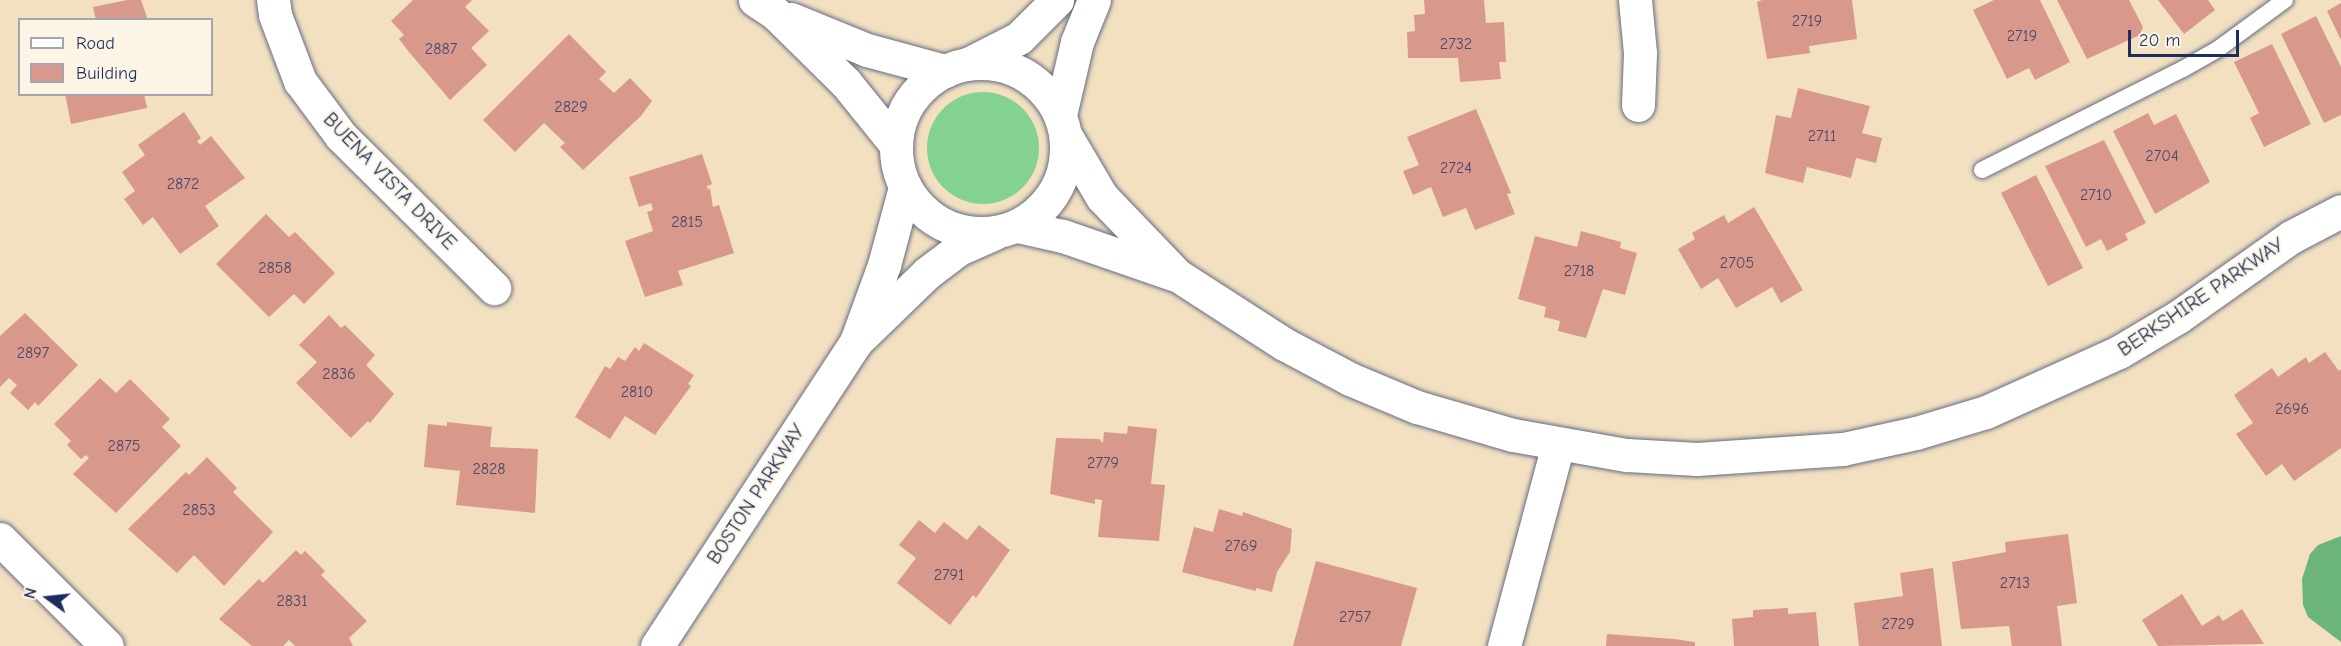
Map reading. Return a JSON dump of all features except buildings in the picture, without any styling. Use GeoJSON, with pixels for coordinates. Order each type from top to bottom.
{"type":"FeatureCollection","features":[{"type":"Feature","properties":{"kind":"street","name":"BUENA VISTA DRIVE"},"geometry":{"type":"LineString","coordinates":[[273,0],[275,15],[300,81],[341,136],[494,288]]}},
{"type":"Feature","properties":{"kind":"street"},"geometry":{"type":"LineString","coordinates":[[1057,0],[1019,38],[925,84],[910,101],[900,122],[896,145],[905,187],[917,205],[953,229],[1006,229],[1051,199],[1061,179],[1063,126],[1077,42],[1094,0]]}},
{"type":"Feature","properties":{"kind":"street"},"geometry":{"type":"LineString","coordinates":[[1635,0],[1640,53],[1638,105]]}},
{"type":"Feature","properties":{"kind":"street"},"geometry":{"type":"LineString","coordinates":[[765,6],[876,53],[956,68],[1012,68],[1032,80],[1063,126]]}},
{"type":"Feature","properties":{"kind":"street"},"geometry":{"type":"LineString","coordinates":[[765,6],[872,111],[896,145]]}},
{"type":"Feature","properties":{"kind":"street","name":"BERKSHIRE PARKWAY"},"geometry":{"type":"LineString","coordinates":[[1063,126],[1102,197],[1177,275],[1284,344],[1350,379],[1417,407],[1486,429],[1558,445],[1627,455],[1770,456],[1843,449],[1916,434],[1996,408],[2119,352],[2178,317],[2291,237],[2341,211]]}},
{"type":"Feature","properties":{"kind":"street","name":"BOSTON PARKWAY"},"geometry":{"type":"LineString","coordinates":[[856,342],[884,265],[905,187]]}},
{"type":"Feature","properties":{"kind":"street","name":"BERKSHIRE PARKWAY"},"geometry":{"type":"LineString","coordinates":[[1006,229],[1063,236],[1177,275]]}},
{"type":"Feature","properties":{"kind":"street","name":"BOSTON PARKWAY"},"geometry":{"type":"LineString","coordinates":[[657,646],[856,342],[927,273],[959,249],[1006,229]]}},
{"type":"Feature","properties":{"kind":"street"},"geometry":{"type":"LineString","coordinates":[[1504,646],[1558,445]]}},
{"type":"Feature","properties":{"kind":"street"},"geometry":{"type":"LineString","coordinates":[[0,539],[107,646]]}},
{"type":"Feature","properties":{"kind":"lane"},"geometry":{"type":"LineString","coordinates":[[1982,170],[2183,69],[2218,49],[2285,0]]}},
{"type":"Feature","properties":{"kind":"green space"},"geometry":{"type":"Polygon","coordinates":[[[983,92],[1004,96],[1023,108],[1035,127],[1039,148],[1035,169],[1023,188],[1004,200],[983,204],[962,200],[943,188],[931,169],[927,148],[931,127],[943,108],[962,96],[983,92]]]}},
{"type":"Feature","properties":{"kind":"green space"},"geometry":{"type":"Polygon","coordinates":[[[2341,536],[2341,642],[2308,617],[2303,605],[2302,579],[2310,554],[2318,545],[2341,536]]]}}]}
